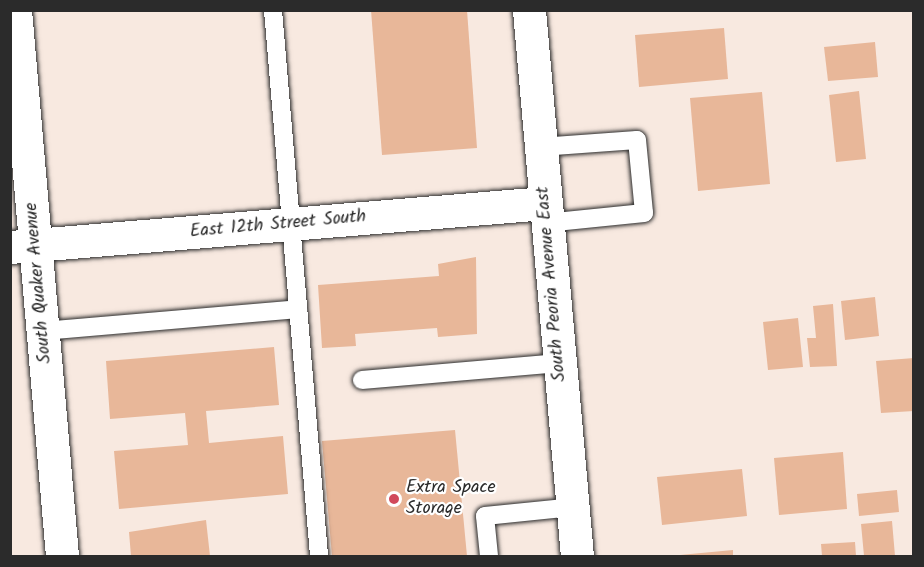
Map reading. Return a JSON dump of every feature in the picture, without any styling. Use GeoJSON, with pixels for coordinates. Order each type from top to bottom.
{"type":"FeatureCollection","features":[{"type":"Feature","properties":{"kind":"street","name":"South Quaker Avenue"},"geometry":{"type":"LineString","coordinates":[[15,10],[23,247],[43,331],[62,556]]}},
{"type":"Feature","properties":{"kind":"street","name":"South Peoria Avenue East"},"geometry":{"type":"LineString","coordinates":[[529,10],[545,213],[577,556]]}},
{"type":"Feature","properties":{"kind":"street","name":"East 12th Street South"},"geometry":{"type":"LineString","coordinates":[[23,247],[291,223],[545,213]]}},
{"type":"Feature","properties":{"kind":"lane"},"geometry":{"type":"LineString","coordinates":[[273,10],[319,556]]}},
{"type":"Feature","properties":{"kind":"lane"},"geometry":{"type":"LineString","coordinates":[[540,147],[637,140],[644,213],[545,213]]}},
{"type":"Feature","properties":{"kind":"lane"},"geometry":{"type":"LineString","coordinates":[[43,331],[298,309]]}},
{"type":"Feature","properties":{"kind":"lane"},"geometry":{"type":"LineString","coordinates":[[362,380],[559,363]]}},
{"type":"Feature","properties":{"kind":"lane"},"geometry":{"type":"LineString","coordinates":[[489,556],[485,516],[573,507]]}},
{"type":"Feature","properties":{"kind":"building"},"geometry":{"type":"Polygon","coordinates":[[[371,10],[467,10],[477,148],[382,155],[371,10]]]}},
{"type":"Feature","properties":{"kind":"building"},"geometry":{"type":"Polygon","coordinates":[[[724,28],[728,79],[639,87],[635,35],[724,28]]]}},
{"type":"Feature","properties":{"kind":"building"},"geometry":{"type":"Polygon","coordinates":[[[875,42],[878,77],[828,81],[824,47],[875,42]]]}},
{"type":"Feature","properties":{"kind":"building"},"geometry":{"type":"Polygon","coordinates":[[[859,91],[866,159],[836,162],[829,95],[859,91]]]}},
{"type":"Feature","properties":{"kind":"building"},"geometry":{"type":"Polygon","coordinates":[[[762,92],[770,184],[698,191],[690,98],[762,92]]]}},
{"type":"Feature","properties":{"kind":"building"},"geometry":{"type":"Polygon","coordinates":[[[476,257],[477,334],[438,337],[437,328],[355,334],[356,346],[322,348],[318,285],[439,276],[438,264],[476,257]]]}},
{"type":"Feature","properties":{"kind":"building"},"geometry":{"type":"Polygon","coordinates":[[[875,297],[879,336],[845,340],[841,301],[875,297]]]}},
{"type":"Feature","properties":{"kind":"building"},"geometry":{"type":"Polygon","coordinates":[[[833,304],[837,366],[810,367],[807,338],[816,338],[813,306],[833,304]]]}},
{"type":"Feature","properties":{"kind":"building"},"geometry":{"type":"Polygon","coordinates":[[[798,318],[803,367],[768,370],[763,322],[798,318]]]}},
{"type":"Feature","properties":{"kind":"building"},"geometry":{"type":"Polygon","coordinates":[[[274,347],[279,405],[206,411],[209,443],[283,436],[288,494],[119,509],[114,451],[188,445],[185,413],[110,419],[106,361],[274,347]]]}},
{"type":"Feature","properties":{"kind":"building"},"geometry":{"type":"Polygon","coordinates":[[[914,358],[914,411],[881,413],[876,361],[914,358]]]}},
{"type":"Feature","properties":{"kind":"building","name":"Extra Space Storage"},"geometry":{"type":"Polygon","coordinates":[[[455,430],[467,556],[332,556],[322,441],[455,430]]]}},
{"type":"Feature","properties":{"kind":"building"},"geometry":{"type":"Polygon","coordinates":[[[843,452],[847,509],[779,515],[774,458],[843,452]]]}},
{"type":"Feature","properties":{"kind":"building"},"geometry":{"type":"Polygon","coordinates":[[[742,469],[747,516],[662,525],[657,477],[742,469]]]}},
{"type":"Feature","properties":{"kind":"building"},"geometry":{"type":"Polygon","coordinates":[[[897,490],[899,512],[859,516],[857,494],[897,490]]]}},
{"type":"Feature","properties":{"kind":"building"},"geometry":{"type":"Polygon","coordinates":[[[206,520],[210,556],[131,556],[129,532],[206,520]]]}},
{"type":"Feature","properties":{"kind":"building"},"geometry":{"type":"Polygon","coordinates":[[[892,521],[895,556],[864,556],[861,524],[892,521]]]}},
{"type":"Feature","properties":{"kind":"building"},"geometry":{"type":"Polygon","coordinates":[[[855,542],[856,556],[822,556],[821,544],[855,542]]]}},
{"type":"Feature","properties":{"kind":"building"},"geometry":{"type":"Polygon","coordinates":[[[733,550],[733,556],[680,556],[680,555],[733,550]]]}},
{"type":"Feature","properties":{"kind":"place","name":"Extra Space Storage"},"geometry":{"type":"Point","coordinates":[394,499]}}]}
